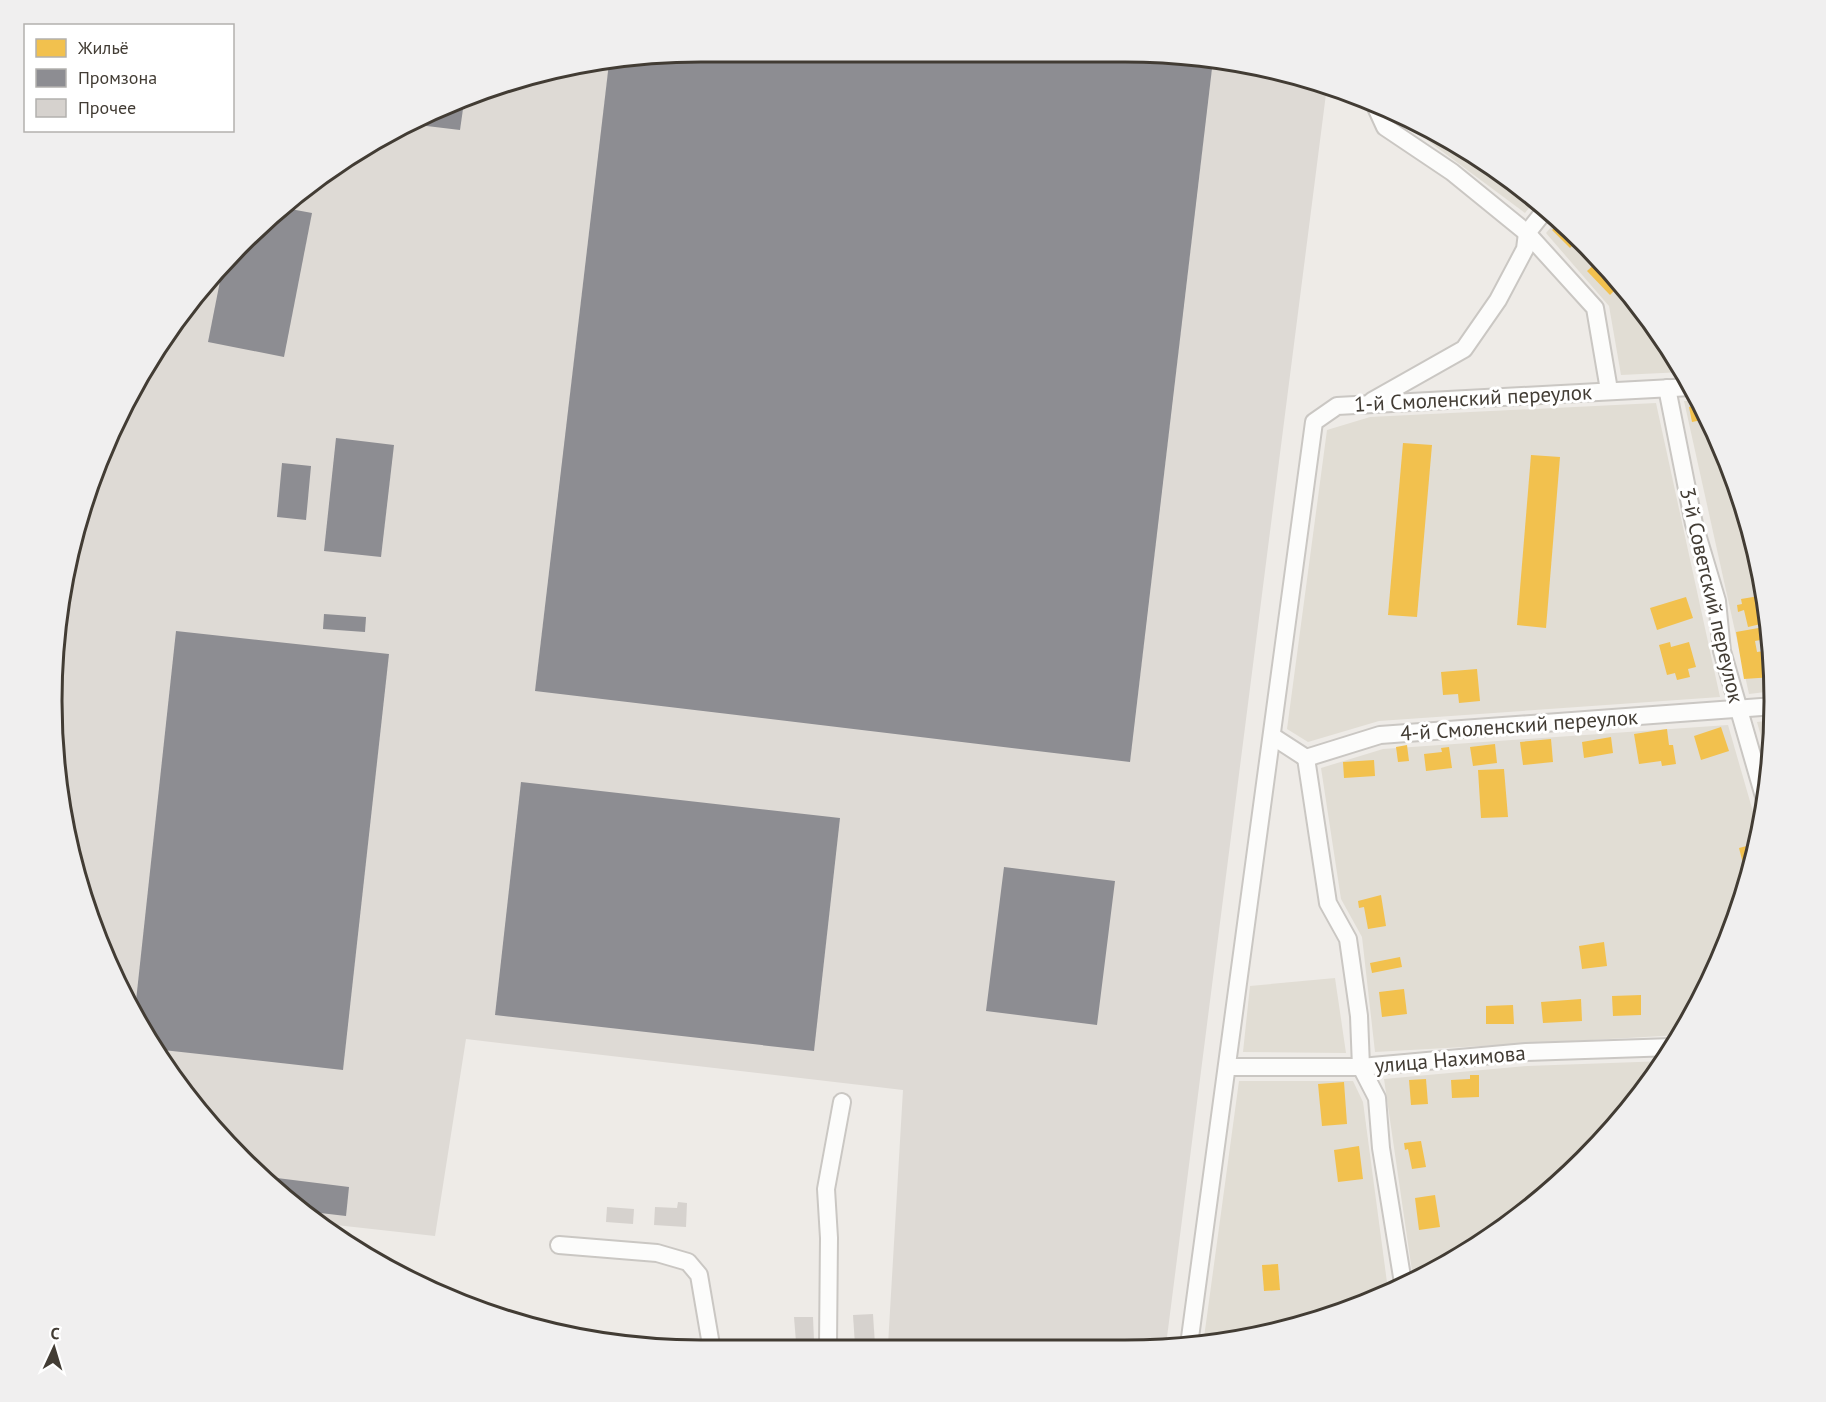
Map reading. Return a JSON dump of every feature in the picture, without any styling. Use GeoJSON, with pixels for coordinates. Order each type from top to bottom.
{"type":"FeatureCollection","features":[{"type":"Feature","properties":{"kind":"street","name":"1-й Смоленский переулок"},"geometry":{"type":"LineString","coordinates":[[1379,114],[1385,127],[1452,172],[1527,233],[1595,308],[1610,390]]}},
{"type":"Feature","properties":{"kind":"street"},"geometry":{"type":"LineString","coordinates":[[1369,403],[1464,349],[1497,300],[1525,249],[1527,233],[1541,215]]}},
{"type":"Feature","properties":{"kind":"street","name":"1-й Смоленский переулок"},"geometry":{"type":"LineString","coordinates":[[1272,736],[1314,422],[1337,406],[1682,387]]}},
{"type":"Feature","properties":{"kind":"street","name":"3-й Советский переулок"},"geometry":{"type":"LineString","coordinates":[[1667,388],[1694,524],[1717,601],[1722,651],[1759,781]]}},
{"type":"Feature","properties":{"kind":"street","name":"4-й Смоленский переулок"},"geometry":{"type":"LineString","coordinates":[[1305,758],[1380,735],[1764,707]]}},
{"type":"Feature","properties":{"kind":"street"},"geometry":{"type":"LineString","coordinates":[[1190,1337],[1272,736],[1305,758],[1328,903],[1348,939],[1359,1016],[1361,1067],[1377,1098],[1381,1148],[1402,1278]]}},
{"type":"Feature","properties":{"kind":"street","name":"улица Нахимова"},"geometry":{"type":"LineString","coordinates":[[1227,1067],[1361,1067],[1526,1052],[1662,1047]]}},
{"type":"Feature","properties":{"kind":"street"},"geometry":{"type":"LineString","coordinates":[[828,1340],[829,1238],[826,1189],[842,1102]]}},
{"type":"Feature","properties":{"kind":"street"},"geometry":{"type":"LineString","coordinates":[[559,1245],[657,1253],[688,1262],[699,1275],[710,1340]]}},
{"type":"Feature","properties":{"kind":"shaded area"},"geometry":{"type":"Polygon","coordinates":[[[701,62],[1167,63],[1250,74],[1326,94],[1167,1339],[888,1340],[903,1090],[466,1039],[435,1236],[335,1225],[279,1182],[220,1123],[169,1056],[127,984],[95,907],[83,867],[67,784],[63,743],[63,659],[74,576],[95,495],[127,418],[169,346],[194,312],[220,279],[279,220],[346,169],[381,147],[418,127],[495,95],[576,74],[659,63],[701,62]]]}},
{"type":"Feature","properties":{"kind":"shaded area"},"geometry":{"type":"Polygon","coordinates":[[[1413,130],[1480,169],[1514,194],[1530,207],[1525,213],[1413,130]]]}},
{"type":"Feature","properties":{"kind":"shaded area"},"geometry":{"type":"Polygon","coordinates":[[[1553,225],[1606,279],[1657,346],[1674,372],[1621,375],[1609,306],[1546,233],[1553,225]]]}},
{"type":"Feature","properties":{"kind":"shaded area"},"geometry":{"type":"Polygon","coordinates":[[[1684,401],[1690,401],[1716,456],[1743,535],[1759,618],[1763,659],[1764,692],[1749,694],[1684,401]]]}},
{"type":"Feature","properties":{"kind":"shaded area"},"geometry":{"type":"Polygon","coordinates":[[[1656,403],[1720,697],[1379,721],[1308,742],[1287,729],[1327,430],[1370,417],[1656,403]]]}},
{"type":"Feature","properties":{"kind":"shaded area"},"geometry":{"type":"Polygon","coordinates":[[[1764,721],[1763,743],[1757,722],[1764,721]]]}},
{"type":"Feature","properties":{"kind":"shaded area"},"geometry":{"type":"Polygon","coordinates":[[[1728,725],[1754,815],[1752,826],[1731,907],[1716,946],[1699,984],[1670,1036],[1375,1052],[1362,937],[1341,899],[1321,768],[1383,749],[1728,725]]]}},
{"type":"Feature","properties":{"kind":"shaded area"},"geometry":{"type":"Polygon","coordinates":[[[1335,978],[1346,1053],[1243,1052],[1250,986],[1335,978]]]}},
{"type":"Feature","properties":{"kind":"shaded area"},"geometry":{"type":"Polygon","coordinates":[[[1653,1061],[1606,1123],[1547,1182],[1480,1233],[1412,1273],[1384,1079],[1527,1066],[1653,1061]]]}},
{"type":"Feature","properties":{"kind":"shaded area"},"geometry":{"type":"Polygon","coordinates":[[[1239,1081],[1353,1081],[1363,1102],[1387,1284],[1331,1307],[1291,1319],[1204,1335],[1239,1081]]]}},
{"type":"Feature","properties":{"kind":"building: Жильё"},"geometry":{"type":"Polygon","coordinates":[[[1555,227],[1573,245],[1570,248],[1552,230],[1555,227]]]}},
{"type":"Feature","properties":{"kind":"building: Жильё"},"geometry":{"type":"Polygon","coordinates":[[[1593,266],[1615,290],[1610,295],[1587,271],[1593,266]]]}},
{"type":"Feature","properties":{"kind":"building: Жильё"},"geometry":{"type":"Polygon","coordinates":[[[1693,406],[1700,420],[1692,422],[1689,407],[1693,406]]]}},
{"type":"Feature","properties":{"kind":"building: Жильё"},"geometry":{"type":"Polygon","coordinates":[[[1403,443],[1432,445],[1417,617],[1388,615],[1403,443]]]}},
{"type":"Feature","properties":{"kind":"building: Жильё"},"geometry":{"type":"Polygon","coordinates":[[[1531,455],[1560,457],[1546,628],[1517,625],[1531,455]]]}},
{"type":"Feature","properties":{"kind":"building: Жильё"},"geometry":{"type":"Polygon","coordinates":[[[1686,597],[1693,618],[1657,630],[1650,608],[1686,597]]]}},
{"type":"Feature","properties":{"kind":"building: Жильё"},"geometry":{"type":"Polygon","coordinates":[[[1755,597],[1760,624],[1748,627],[1744,610],[1738,612],[1737,605],[1742,604],[1741,599],[1755,597]]]}},
{"type":"Feature","properties":{"kind":"building: Жильё"},"geometry":{"type":"Polygon","coordinates":[[[1760,628],[1761,640],[1755,641],[1757,652],[1762,651],[1763,678],[1744,679],[1736,632],[1760,628]]]}},
{"type":"Feature","properties":{"kind":"building: Жильё"},"geometry":{"type":"Polygon","coordinates":[[[1670,642],[1671,647],[1689,642],[1696,667],[1688,669],[1690,677],[1677,680],[1675,673],[1667,675],[1659,645],[1670,642]]]}},
{"type":"Feature","properties":{"kind":"building: Жильё"},"geometry":{"type":"Polygon","coordinates":[[[1477,669],[1480,701],[1459,703],[1458,694],[1443,695],[1441,672],[1477,669]]]}},
{"type":"Feature","properties":{"kind":"building: Жильё"},"geometry":{"type":"Polygon","coordinates":[[[1721,727],[1729,751],[1701,760],[1694,736],[1721,727]]]}},
{"type":"Feature","properties":{"kind":"building: Жильё"},"geometry":{"type":"Polygon","coordinates":[[[1667,729],[1669,745],[1673,745],[1676,764],[1662,766],[1661,761],[1639,764],[1634,734],[1667,729]]]}},
{"type":"Feature","properties":{"kind":"building: Жильё"},"geometry":{"type":"Polygon","coordinates":[[[1611,737],[1613,753],[1584,758],[1582,742],[1611,737]]]}},
{"type":"Feature","properties":{"kind":"building: Жильё"},"geometry":{"type":"Polygon","coordinates":[[[1551,739],[1553,762],[1523,765],[1520,742],[1551,739]]]}},
{"type":"Feature","properties":{"kind":"building: Жильё"},"geometry":{"type":"Polygon","coordinates":[[[1495,744],[1497,763],[1473,766],[1470,747],[1495,744]]]}},
{"type":"Feature","properties":{"kind":"building: Жильё"},"geometry":{"type":"Polygon","coordinates":[[[1407,745],[1409,761],[1398,762],[1396,747],[1407,745]]]}},
{"type":"Feature","properties":{"kind":"building: Жильё"},"geometry":{"type":"Polygon","coordinates":[[[1449,747],[1452,768],[1426,771],[1424,754],[1442,752],[1441,748],[1449,747]]]}},
{"type":"Feature","properties":{"kind":"building: Жильё"},"geometry":{"type":"Polygon","coordinates":[[[1374,760],[1375,776],[1344,778],[1343,762],[1374,760]]]}},
{"type":"Feature","properties":{"kind":"building: Жильё"},"geometry":{"type":"Polygon","coordinates":[[[1504,769],[1508,817],[1481,818],[1478,770],[1504,769]]]}},
{"type":"Feature","properties":{"kind":"building: Жильё"},"geometry":{"type":"Polygon","coordinates":[[[1748,846],[1743,865],[1739,848],[1748,846]]]}},
{"type":"Feature","properties":{"kind":"building: Жильё"},"geometry":{"type":"Polygon","coordinates":[[[1381,895],[1386,926],[1368,929],[1364,907],[1359,908],[1358,901],[1381,895]]]}},
{"type":"Feature","properties":{"kind":"building: Жильё"},"geometry":{"type":"Polygon","coordinates":[[[1604,942],[1607,966],[1582,969],[1579,946],[1604,942]]]}},
{"type":"Feature","properties":{"kind":"building: Жильё"},"geometry":{"type":"Polygon","coordinates":[[[1400,957],[1402,967],[1372,973],[1370,963],[1400,957]]]}},
{"type":"Feature","properties":{"kind":"building: Жильё"},"geometry":{"type":"Polygon","coordinates":[[[1404,989],[1407,1014],[1382,1017],[1379,992],[1404,989]]]}},
{"type":"Feature","properties":{"kind":"building: Жильё"},"geometry":{"type":"Polygon","coordinates":[[[1641,995],[1641,1015],[1613,1016],[1612,996],[1641,995]]]}},
{"type":"Feature","properties":{"kind":"building: Жильё"},"geometry":{"type":"Polygon","coordinates":[[[1581,999],[1582,1021],[1543,1023],[1541,1002],[1581,999]]]}},
{"type":"Feature","properties":{"kind":"building: Жильё"},"geometry":{"type":"Polygon","coordinates":[[[1513,1005],[1514,1024],[1486,1024],[1486,1006],[1513,1005]]]}},
{"type":"Feature","properties":{"kind":"building: Жильё"},"geometry":{"type":"Polygon","coordinates":[[[1470,1075],[1479,1075],[1479,1097],[1452,1098],[1451,1080],[1470,1079],[1470,1075]]]}},
{"type":"Feature","properties":{"kind":"building: Жильё"},"geometry":{"type":"Polygon","coordinates":[[[1426,1079],[1428,1104],[1411,1105],[1409,1080],[1426,1079]]]}},
{"type":"Feature","properties":{"kind":"building: Жильё"},"geometry":{"type":"Polygon","coordinates":[[[1344,1082],[1347,1124],[1322,1126],[1318,1084],[1344,1082]]]}},
{"type":"Feature","properties":{"kind":"building: Жильё"},"geometry":{"type":"Polygon","coordinates":[[[1421,1141],[1426,1167],[1412,1169],[1408,1149],[1405,1150],[1404,1143],[1421,1141]]]}},
{"type":"Feature","properties":{"kind":"building: Жильё"},"geometry":{"type":"Polygon","coordinates":[[[1359,1146],[1363,1179],[1338,1182],[1334,1150],[1359,1146]]]}},
{"type":"Feature","properties":{"kind":"building: Жильё"},"geometry":{"type":"Polygon","coordinates":[[[1435,1195],[1440,1227],[1419,1230],[1415,1198],[1435,1195]]]}},
{"type":"Feature","properties":{"kind":"building: Жильё"},"geometry":{"type":"Polygon","coordinates":[[[1278,1264],[1280,1290],[1264,1291],[1262,1265],[1278,1264]]]}},
{"type":"Feature","properties":{"kind":"building: Промзона"},"geometry":{"type":"Polygon","coordinates":[[[701,62],[1125,62],[1212,68],[1130,762],[535,691],[608,69],[659,63],[701,62]]]}},
{"type":"Feature","properties":{"kind":"building: Промзона"},"geometry":{"type":"Polygon","coordinates":[[[463,107],[460,130],[422,125],[463,107]]]}},
{"type":"Feature","properties":{"kind":"building: Промзона"},"geometry":{"type":"Polygon","coordinates":[[[292,209],[312,213],[284,357],[208,342],[221,278],[292,209]]]}},
{"type":"Feature","properties":{"kind":"building: Промзона"},"geometry":{"type":"Polygon","coordinates":[[[336,438],[394,445],[381,557],[324,551],[336,438]]]}},
{"type":"Feature","properties":{"kind":"building: Промзона"},"geometry":{"type":"Polygon","coordinates":[[[282,463],[311,466],[306,520],[277,517],[282,463]]]}},
{"type":"Feature","properties":{"kind":"building: Промзона"},"geometry":{"type":"Polygon","coordinates":[[[324,614],[366,617],[365,632],[323,629],[324,614]]]}},
{"type":"Feature","properties":{"kind":"building: Промзона"},"geometry":{"type":"Polygon","coordinates":[[[176,631],[389,654],[343,1070],[165,1050],[136,1001],[176,631]]]}},
{"type":"Feature","properties":{"kind":"building: Промзона"},"geometry":{"type":"Polygon","coordinates":[[[521,782],[840,818],[814,1051],[495,1015],[521,782]]]}},
{"type":"Feature","properties":{"kind":"building: Промзона"},"geometry":{"type":"Polygon","coordinates":[[[1004,867],[1115,881],[1097,1025],[986,1011],[1004,867]]]}},
{"type":"Feature","properties":{"kind":"building: Промзона"},"geometry":{"type":"Polygon","coordinates":[[[275,1178],[349,1187],[346,1216],[319,1213],[275,1178]]]}},
{"type":"Feature","properties":{"kind":"building: Прочее"},"geometry":{"type":"Polygon","coordinates":[[[678,1202],[687,1203],[686,1227],[654,1225],[655,1207],[677,1208],[678,1202]]]}},
{"type":"Feature","properties":{"kind":"building: Прочее"},"geometry":{"type":"Polygon","coordinates":[[[607,1207],[634,1209],[633,1224],[606,1222],[607,1207]]]}},
{"type":"Feature","properties":{"kind":"building: Прочее"},"geometry":{"type":"Polygon","coordinates":[[[873,1314],[875,1340],[855,1340],[853,1315],[873,1314]]]}},
{"type":"Feature","properties":{"kind":"building: Прочее"},"geometry":{"type":"Polygon","coordinates":[[[794,1317],[813,1317],[814,1340],[796,1340],[794,1317]]]}}]}
